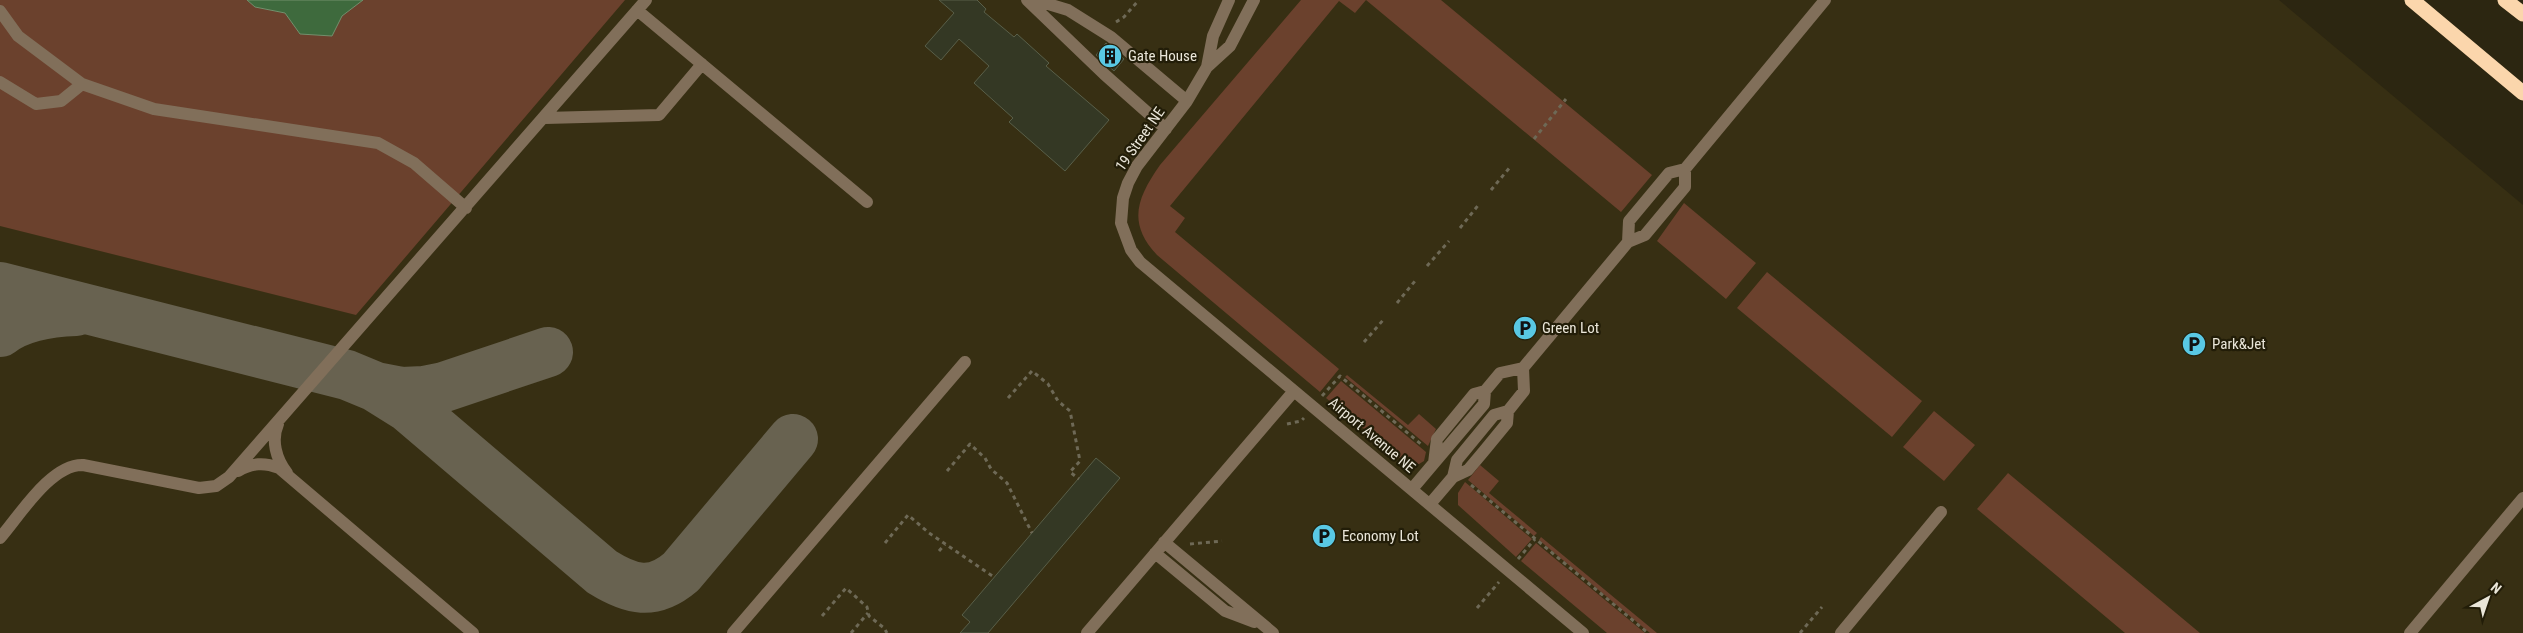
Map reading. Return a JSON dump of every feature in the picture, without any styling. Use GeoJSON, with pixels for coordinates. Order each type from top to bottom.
{"type":"FeatureCollection","features":[{"type":"Feature","properties":{"kind":"highway"},"geometry":{"type":"LineString","coordinates":[[2412,0],[2523,93]]}},
{"type":"Feature","properties":{"kind":"highway"},"geometry":{"type":"LineString","coordinates":[[2505,0],[2523,14]]}},
{"type":"Feature","properties":{"kind":"street"},"geometry":{"type":"LineString","coordinates":[[1027,0],[1166,130]]}},
{"type":"Feature","properties":{"kind":"street"},"geometry":{"type":"LineString","coordinates":[[1035,0],[1068,10],[1103,31],[1187,102]]}},
{"type":"Feature","properties":{"kind":"street","name":"19 Street NE"},"geometry":{"type":"LineString","coordinates":[[1207,67],[1213,36],[1229,0]]}},
{"type":"Feature","properties":{"kind":"street","name":"19 Street NE"},"geometry":{"type":"LineString","coordinates":[[1140,262],[1130,250],[1124,236],[1121,223],[1123,198],[1137,166],[1187,102],[1207,67],[1230,46],[1254,0]]}},
{"type":"Feature","properties":{"kind":"street"},"geometry":{"type":"LineString","coordinates":[[1628,242],[1630,221],[1669,173],[1685,169],[1825,0]]}},
{"type":"Feature","properties":{"kind":"street"},"geometry":{"type":"LineString","coordinates":[[235,472],[642,5],[702,64],[867,202]]}},
{"type":"Feature","properties":{"kind":"street"},"geometry":{"type":"LineString","coordinates":[[0,11],[18,36],[82,84],[154,108],[360,138],[378,143],[414,163],[466,208]]}},
{"type":"Feature","properties":{"kind":"street"},"geometry":{"type":"LineString","coordinates":[[544,118],[659,116],[702,64]]}},
{"type":"Feature","properties":{"kind":"street"},"geometry":{"type":"LineString","coordinates":[[0,82],[36,104],[61,101],[82,84]]}},
{"type":"Feature","properties":{"kind":"street"},"geometry":{"type":"LineString","coordinates":[[1412,490],[1434,463],[1437,439],[1474,394],[1485,391],[1500,373],[1523,368],[1628,242],[1645,234],[1685,187],[1685,169]]}},
{"type":"Feature","properties":{"kind":"street","name":"Airport Avenue NE"},"geometry":{"type":"LineString","coordinates":[[1140,262],[1583,633]]}},
{"type":"Feature","properties":{"kind":"street"},"geometry":{"type":"LineString","coordinates":[[733,633],[965,362]]}},
{"type":"Feature","properties":{"kind":"street"},"geometry":{"type":"LineString","coordinates":[[1430,504],[1453,477],[1468,470],[1507,423],[1508,410],[1524,391],[1523,368]]}},
{"type":"Feature","properties":{"kind":"street"},"geometry":{"type":"LineString","coordinates":[[1088,633],[1154,553],[1294,391]]}},
{"type":"Feature","properties":{"kind":"street"},"geometry":{"type":"LineString","coordinates":[[280,419],[275,430],[276,451],[280,462],[293,480]]}},
{"type":"Feature","properties":{"kind":"street"},"geometry":{"type":"LineString","coordinates":[[0,538],[53,476],[69,466],[83,465],[199,488],[216,486],[235,472],[251,465],[263,463],[279,468],[473,633]]}},
{"type":"Feature","properties":{"kind":"street"},"geometry":{"type":"LineString","coordinates":[[2410,633],[2523,498]]}},
{"type":"Feature","properties":{"kind":"street"},"geometry":{"type":"LineString","coordinates":[[1841,633],[1941,512]]}},
{"type":"Feature","properties":{"kind":"street"},"geometry":{"type":"LineString","coordinates":[[1164,542],[1269,630]]}},
{"type":"Feature","properties":{"kind":"street"},"geometry":{"type":"LineString","coordinates":[[1154,553],[1225,611],[1269,630]]}},
{"type":"Feature","properties":{"kind":"path"},"geometry":{"type":"LineString","coordinates":[[1103,31],[1124,17],[1139,0]]}},
{"type":"Feature","properties":{"kind":"path"},"geometry":{"type":"LineString","coordinates":[[1534,139],[1566,99]]}},
{"type":"Feature","properties":{"kind":"path"},"geometry":{"type":"LineString","coordinates":[[1491,190],[1511,166]]}},
{"type":"Feature","properties":{"kind":"path"},"geometry":{"type":"LineString","coordinates":[[1460,228],[1480,203]]}},
{"type":"Feature","properties":{"kind":"path"},"geometry":{"type":"LineString","coordinates":[[1427,266],[1449,240]]}},
{"type":"Feature","properties":{"kind":"path"},"geometry":{"type":"LineString","coordinates":[[1397,302],[1416,281]]}},
{"type":"Feature","properties":{"kind":"path"},"geometry":{"type":"LineString","coordinates":[[1364,342],[1384,318]]}},
{"type":"Feature","properties":{"kind":"path"},"geometry":{"type":"LineString","coordinates":[[1008,398],[1032,371],[1048,384],[1058,401],[1070,411],[1080,461],[1070,472],[1078,478]]}},
{"type":"Feature","properties":{"kind":"path"},"geometry":{"type":"LineString","coordinates":[[1320,398],[1340,376],[1426,448]]}},
{"type":"Feature","properties":{"kind":"path"},"geometry":{"type":"LineString","coordinates":[[946,471],[970,444],[986,458],[991,469],[1007,482],[1032,532]]}},
{"type":"Feature","properties":{"kind":"path"},"geometry":{"type":"LineString","coordinates":[[1467,482],[1648,633]]}},
{"type":"Feature","properties":{"kind":"path"},"geometry":{"type":"LineString","coordinates":[[885,543],[908,516],[994,577]]}},
{"type":"Feature","properties":{"kind":"path"},"geometry":{"type":"LineString","coordinates":[[1518,559],[1535,539]]}},
{"type":"Feature","properties":{"kind":"path"},"geometry":{"type":"LineString","coordinates":[[1185,544],[1222,541]]}},
{"type":"Feature","properties":{"kind":"path"},"geometry":{"type":"LineString","coordinates":[[939,550],[945,544]]}},
{"type":"Feature","properties":{"kind":"path"},"geometry":{"type":"LineString","coordinates":[[1477,608],[1501,580]]}},
{"type":"Feature","properties":{"kind":"path"},"geometry":{"type":"LineString","coordinates":[[822,616],[846,588],[867,607],[868,613],[887,633]]}},
{"type":"Feature","properties":{"kind":"path"},"geometry":{"type":"LineString","coordinates":[[1800,633],[1822,607]]}},
{"type":"Feature","properties":{"kind":"path"},"geometry":{"type":"LineString","coordinates":[[851,633],[868,613]]}},
{"type":"Feature","properties":{"kind":"shaded area"},"geometry":{"type":"Polygon","coordinates":[[[0,0],[2279,0],[2523,205],[2523,633],[0,633],[0,0]]]}},
{"type":"Feature","properties":{"kind":"shaded area"},"geometry":{"type":"Polygon","coordinates":[[[0,0],[625,0],[356,315],[0,226],[0,0]]]}},
{"type":"Feature","properties":{"kind":"shaded area"},"geometry":{"type":"Polygon","coordinates":[[[247,0],[363,0],[342,16],[332,36],[300,34],[285,13],[255,7],[247,0]]]}},
{"type":"Feature","properties":{"kind":"shaded area"},"geometry":{"type":"Polygon","coordinates":[[[1301,0],[1366,0],[1355,13],[1339,1],[1170,206],[1185,218],[1175,232],[1339,369],[1320,392],[1157,255],[1142,232],[1139,221],[1141,200],[1160,165],[1301,0]]]}},
{"type":"Feature","properties":{"kind":"shaded area"},"geometry":{"type":"Polygon","coordinates":[[[1366,0],[1441,0],[1652,175],[1621,212],[1366,0]]]}},
{"type":"Feature","properties":{"kind":"shaded area"},"geometry":{"type":"Polygon","coordinates":[[[1684,203],[1756,263],[1726,299],[1657,241],[1684,203]]]}},
{"type":"Feature","properties":{"kind":"shaded area"},"geometry":{"type":"Polygon","coordinates":[[[1767,272],[1922,401],[1892,437],[1737,308],[1767,272]]]}},
{"type":"Feature","properties":{"kind":"shaded area"},"geometry":{"type":"Polygon","coordinates":[[[1347,375],[1408,425],[1419,414],[1436,429],[1428,446],[1345,377],[1347,375]]]}},
{"type":"Feature","properties":{"kind":"shaded area"},"geometry":{"type":"Polygon","coordinates":[[[1341,381],[1426,452],[1424,461],[1419,464],[1406,463],[1326,398],[1341,381]]]}},
{"type":"Feature","properties":{"kind":"shaded area"},"geometry":{"type":"Polygon","coordinates":[[[1934,411],[1975,445],[1944,481],[1903,447],[1934,411]]]}},
{"type":"Feature","properties":{"kind":"shaded area"},"geometry":{"type":"Polygon","coordinates":[[[1480,465],[1499,481],[1489,493],[1537,533],[1534,536],[1468,480],[1480,465]]]}},
{"type":"Feature","properties":{"kind":"shaded area"},"geometry":{"type":"Polygon","coordinates":[[[2008,473],[2200,633],[2125,633],[1977,509],[2008,473]]]}},
{"type":"Feature","properties":{"kind":"shaded area"},"geometry":{"type":"Polygon","coordinates":[[[1465,482],[1532,539],[1516,557],[1458,505],[1458,493],[1465,482]]]}},
{"type":"Feature","properties":{"kind":"shaded area"},"geometry":{"type":"Polygon","coordinates":[[[1541,537],[1657,633],[1650,633],[1539,540],[1541,537]]]}},
{"type":"Feature","properties":{"kind":"shaded area"},"geometry":{"type":"Polygon","coordinates":[[[1536,543],[1645,633],[1607,633],[1521,561],[1536,543]]]}},
{"type":"Feature","properties":{"kind":"building"},"geometry":{"type":"Polygon","coordinates":[[[939,0],[977,0],[986,9],[984,12],[1014,37],[1017,34],[1049,63],[1046,66],[1109,120],[1065,171],[1009,122],[1013,118],[974,83],[989,66],[959,39],[941,60],[925,46],[954,13],[939,0]]]}},
{"type":"Feature","properties":{"kind":"building","name":"Gate House"},"geometry":{"type":"Polygon","coordinates":[[[1106,43],[1124,59],[1114,71],[1096,55],[1106,43]]]}},
{"type":"Feature","properties":{"kind":"building"},"geometry":{"type":"Polygon","coordinates":[[[1096,458],[1120,478],[988,633],[960,633],[970,622],[962,615],[1096,458]]]}},
{"type":"Feature","properties":{"kind":"taxiway"},"geometry":{"type":"LineString","coordinates":[[0,287],[347,375],[376,387],[408,407],[602,572],[623,583],[642,588],[661,585],[681,572],[793,439]]}},
{"type":"Feature","properties":{"kind":"taxiway"},"geometry":{"type":"LineString","coordinates":[[0,332],[17,322],[36,316],[76,311]]}},
{"type":"Feature","properties":{"kind":"taxiway"},"geometry":{"type":"LineString","coordinates":[[376,387],[402,392],[424,391],[444,387],[548,352]]}},
{"type":"Feature","properties":{"kind":"place","name":"Gate House"},"geometry":{"type":"Point","coordinates":[1110,56]}},
{"type":"Feature","properties":{"kind":"place","name":"Green Lot"},"geometry":{"type":"Point","coordinates":[1525,328]}},
{"type":"Feature","properties":{"kind":"place","name":"Park&Jet"},"geometry":{"type":"Point","coordinates":[2194,344]}},
{"type":"Feature","properties":{"kind":"place","name":"Economy Lot"},"geometry":{"type":"Point","coordinates":[1324,536]}}]}
